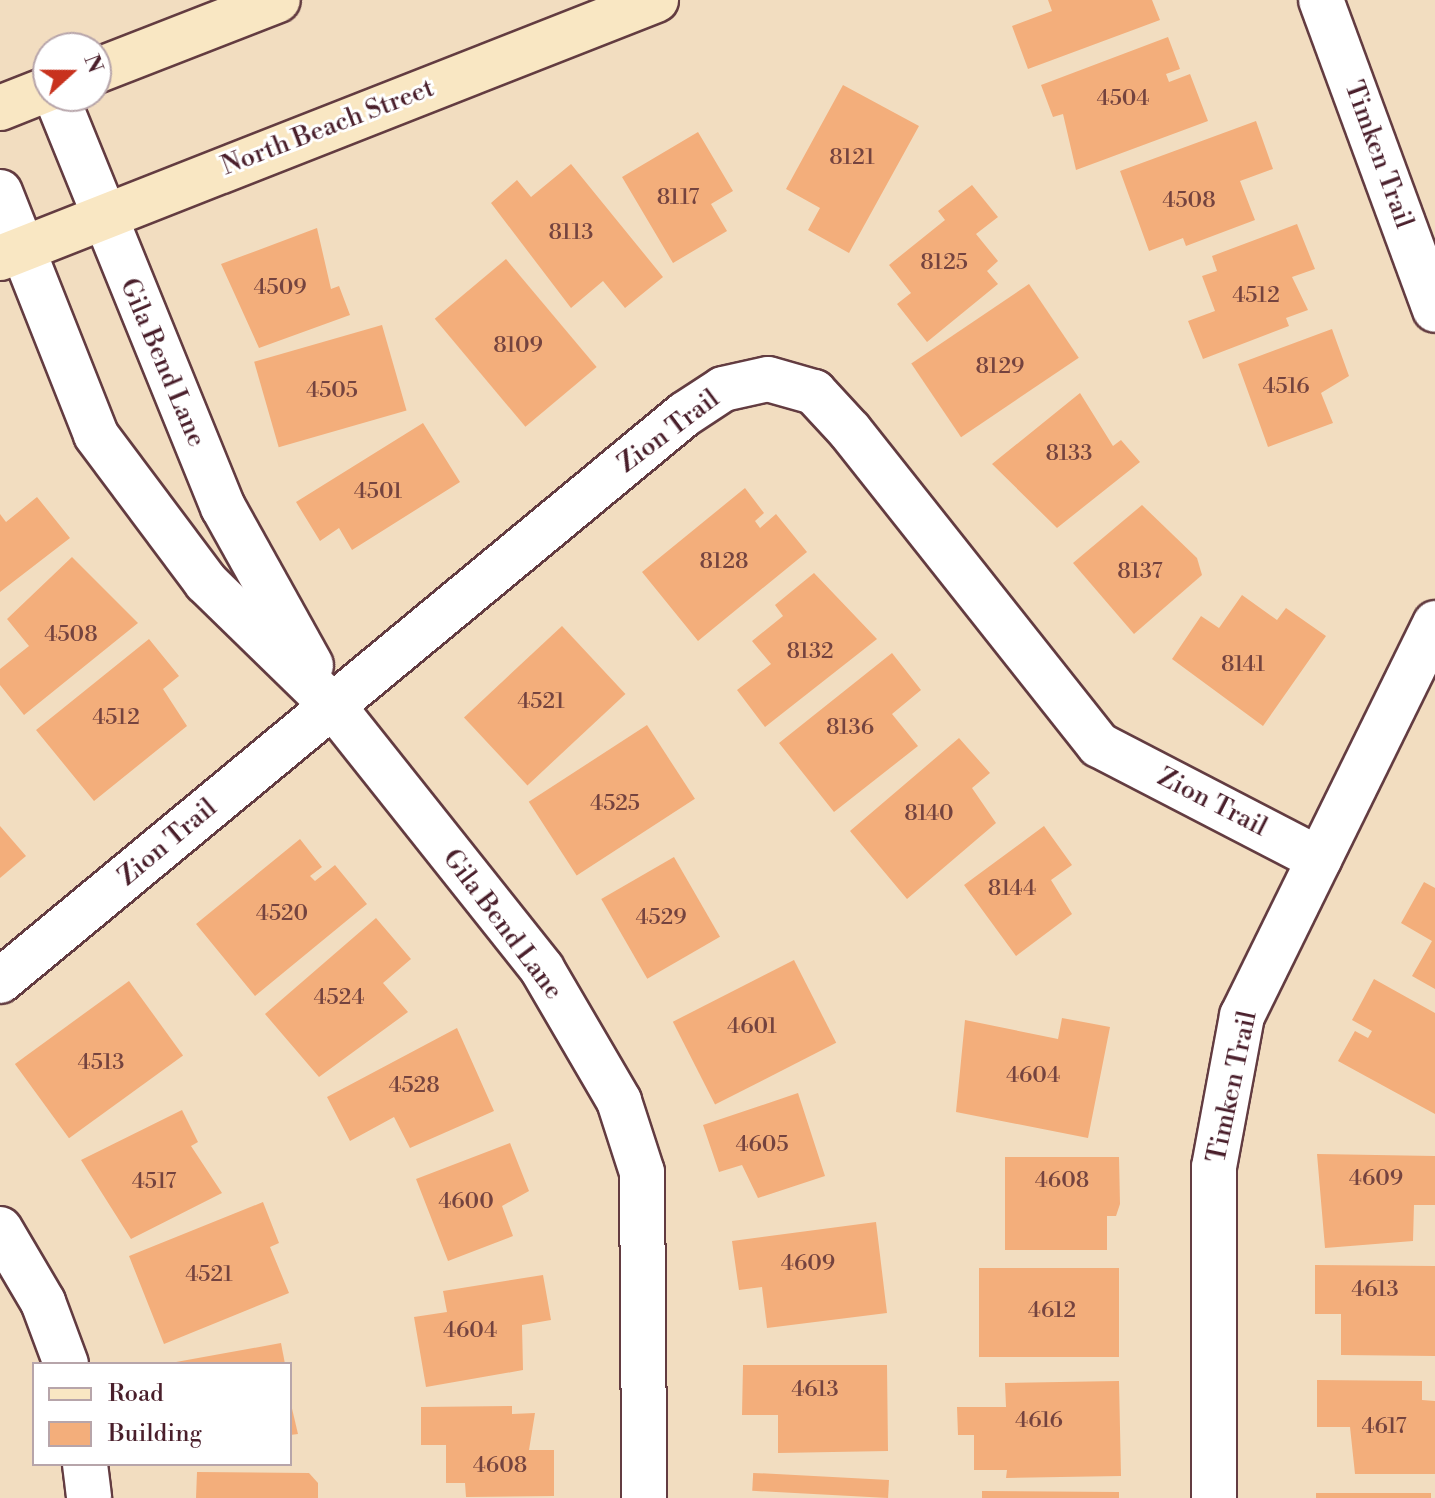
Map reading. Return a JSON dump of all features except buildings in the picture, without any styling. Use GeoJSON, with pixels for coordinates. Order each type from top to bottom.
{"type":"FeatureCollection","features":[{"type":"Feature","properties":{"kind":"main road"},"geometry":{"type":"LineString","coordinates":[[112,65],[278,0]]}},
{"type":"Feature","properties":{"kind":"main road","name":"North Beach Street"},"geometry":{"type":"LineString","coordinates":[[11,254],[656,0]]}},
{"type":"Feature","properties":{"kind":"main road"},"geometry":{"type":"LineString","coordinates":[[0,108],[32,95]]}},
{"type":"Feature","properties":{"kind":"street","name":"Timken Trail"},"geometry":{"type":"LineString","coordinates":[[1321,0],[1435,310]]}},
{"type":"Feature","properties":{"kind":"street","name":"Gila Bend Lane"},"geometry":{"type":"LineString","coordinates":[[62,112],[101,217],[223,507],[333,706]]}},
{"type":"Feature","properties":{"kind":"street","name":"Gila Bend Lane"},"geometry":{"type":"LineString","coordinates":[[0,192],[11,254],[96,435],[206,582],[333,706],[542,969],[619,1101],[642,1172],[644,1498]]}},
{"type":"Feature","properties":{"kind":"street","name":"Zion Trail"},"geometry":{"type":"LineString","coordinates":[[0,981],[685,414],[723,389],[768,379],[814,392],[850,431],[1099,745],[1319,859]]}},
{"type":"Feature","properties":{"kind":"street","name":"Timken Trail"},"geometry":{"type":"LineString","coordinates":[[1214,1498],[1214,1167],[1242,1016],[1435,623]]}},
{"type":"Feature","properties":{"kind":"street"},"geometry":{"type":"LineString","coordinates":[[0,1229],[43,1302],[65,1362]]}},
{"type":"Feature","properties":{"kind":"street"},"geometry":{"type":"LineString","coordinates":[[85,1466],[89,1498]]}}]}
